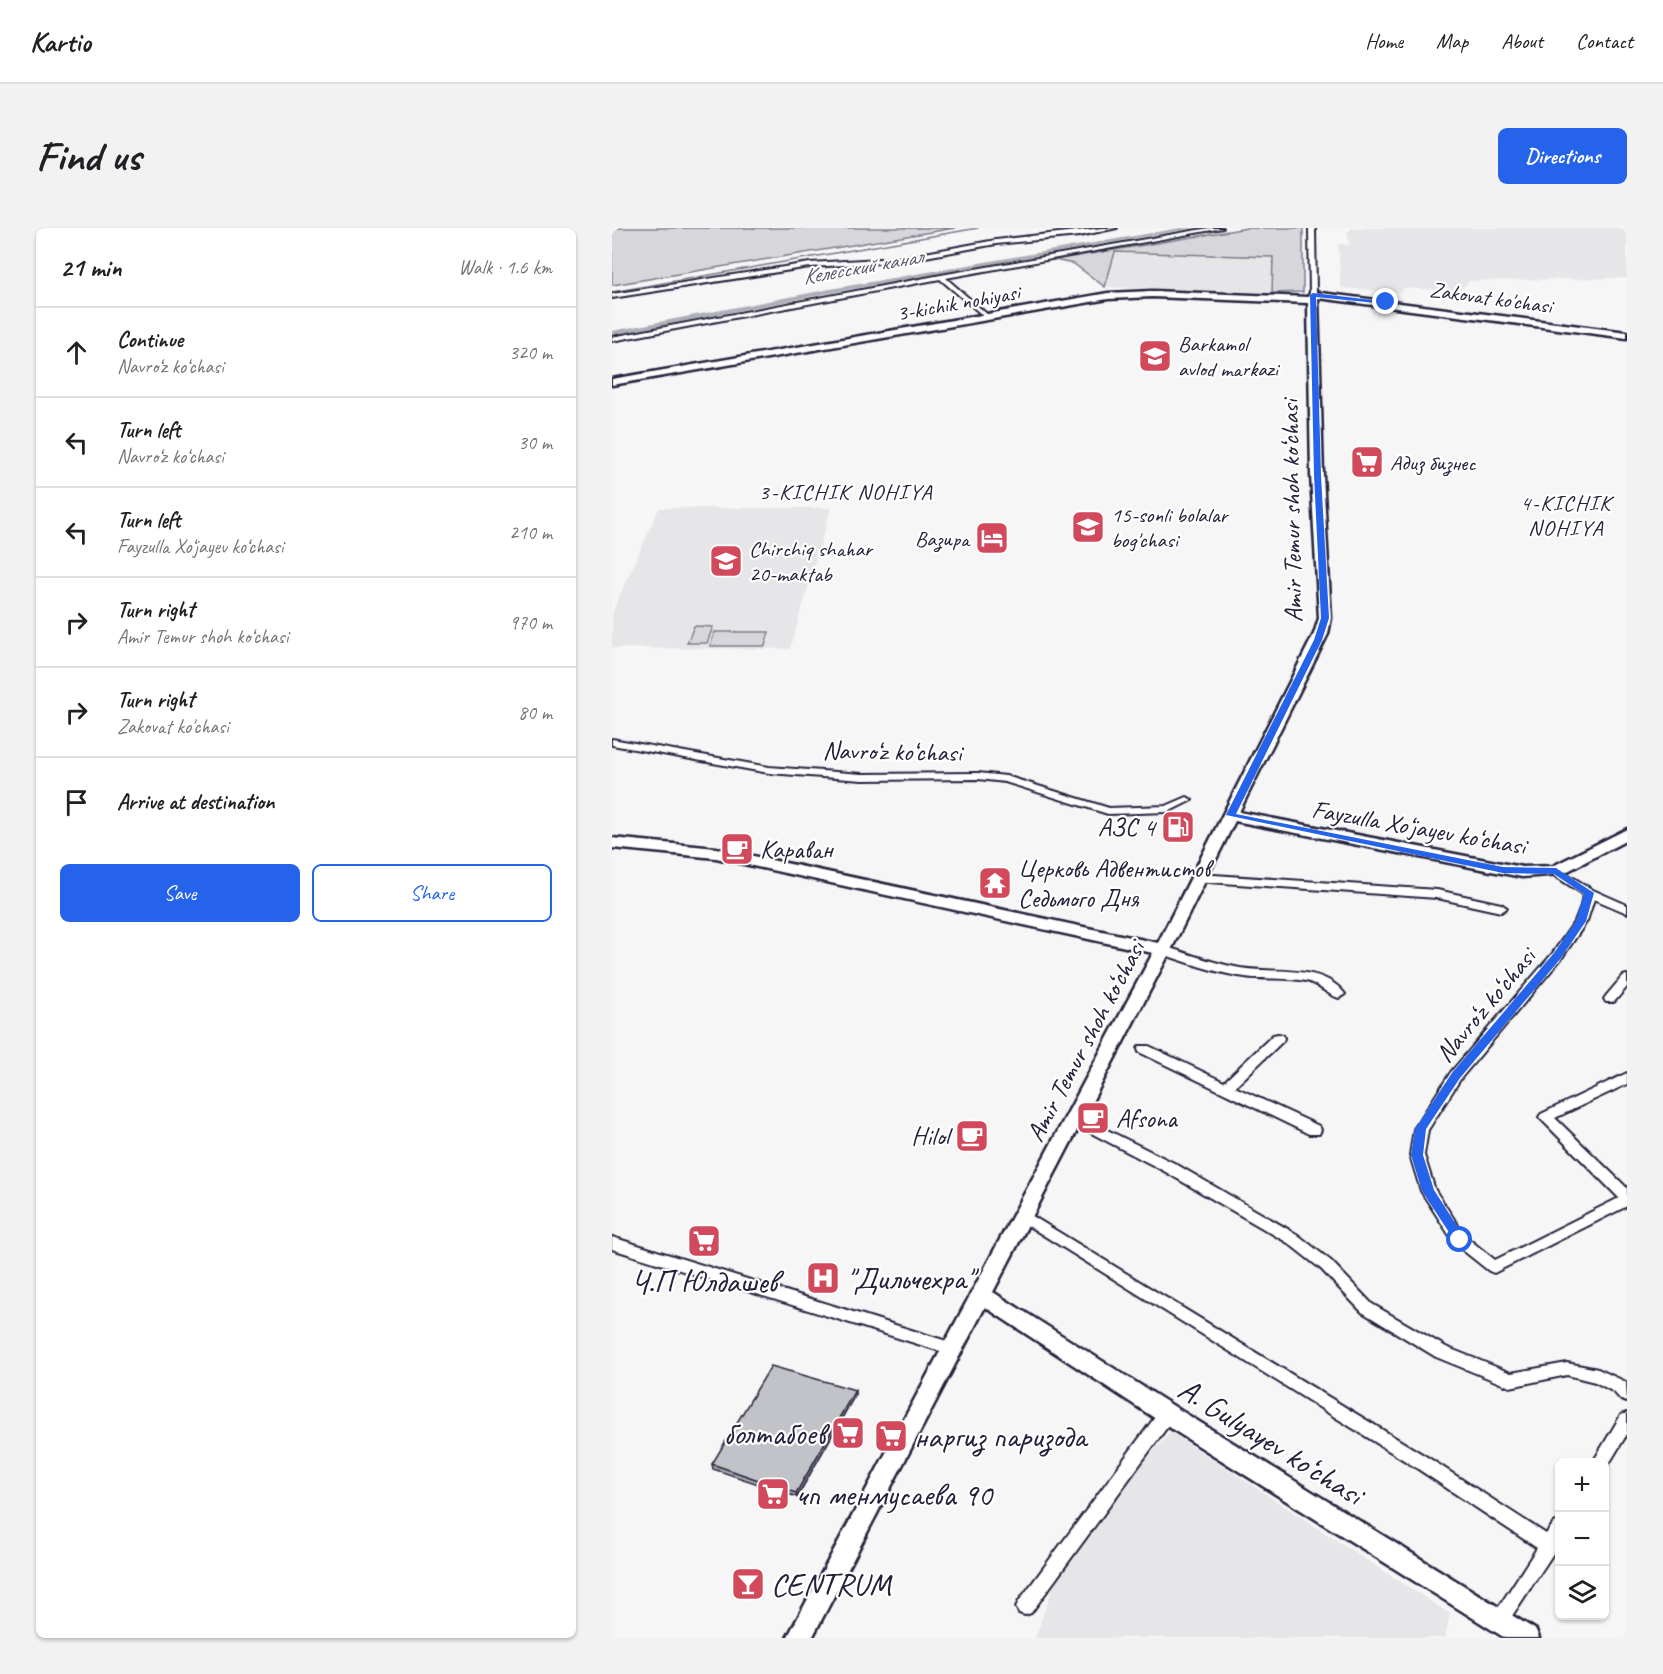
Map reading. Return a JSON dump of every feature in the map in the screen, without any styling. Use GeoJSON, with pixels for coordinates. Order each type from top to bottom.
{"type":"FeatureCollection","features":[{"type":"Feature","properties":{"kind":"main road","name":"3-kichik nohiyasi"},"geometry":{"type":"LineString","coordinates":[[612,382],[1122,295],[1313,297]]}},
{"type":"Feature","properties":{"kind":"main road","name":"Zakovat ko'chasi"},"geometry":{"type":"LineString","coordinates":[[1313,297],[1627,335]]}},
{"type":"Feature","properties":{"kind":"main road","name":"Amir Temur shoh ko‘chasi"},"geometry":{"type":"LineString","coordinates":[[799,1638],[1163,950],[1318,640],[1325,618],[1317,475],[1313,297]]}},
{"type":"Feature","properties":{"kind":"main road","name":"Fayzulla Xo‘jayev ko‘chasi"},"geometry":{"type":"LineString","coordinates":[[1230,815],[1503,870],[1556,871],[1627,834]]}},
{"type":"Feature","properties":{"kind":"main road"},"geometry":{"type":"LineString","coordinates":[[612,843],[716,853],[1163,950]]}},
{"type":"Feature","properties":{"kind":"main road","name":"A. Gulyayev ko‘chasi"},"geometry":{"type":"LineString","coordinates":[[982,1295],[1167,1414],[1500,1619],[1527,1638]]}},
{"type":"Feature","properties":{"kind":"street"},"geometry":{"type":"LineString","coordinates":[[612,296],[810,265],[898,260],[996,242],[1079,234],[1114,228]]}},
{"type":"Feature","properties":{"kind":"street"},"geometry":{"type":"LineString","coordinates":[[612,339],[941,277],[1220,228]]}},
{"type":"Feature","properties":{"kind":"street"},"geometry":{"type":"LineString","coordinates":[[1312,228],[1313,297]]}},
{"type":"Feature","properties":{"kind":"street"},"geometry":{"type":"LineString","coordinates":[[941,277],[987,317]]}},
{"type":"Feature","properties":{"kind":"street","name":"Navro‘z ko‘chasi"},"geometry":{"type":"LineString","coordinates":[[612,742],[769,770],[862,777],[978,776],[1006,778],[1108,812],[1168,809],[1187,800]]}},
{"type":"Feature","properties":{"kind":"street"},"geometry":{"type":"LineString","coordinates":[[1556,871],[1589,893],[1627,909]]}},
{"type":"Feature","properties":{"kind":"street"},"geometry":{"type":"LineString","coordinates":[[1199,878],[1437,894],[1501,908]]}},
{"type":"Feature","properties":{"kind":"street","name":"Navro‘z ko‘chasi"},"geometry":{"type":"LineString","coordinates":[[1589,893],[1581,921],[1557,956],[1456,1075],[1420,1129],[1417,1155],[1428,1191],[1460,1240],[1494,1266],[1627,1199]]}},
{"type":"Feature","properties":{"kind":"street"},"geometry":{"type":"LineString","coordinates":[[1163,950],[1242,973],[1311,977],[1328,983],[1339,994]]}},
{"type":"Feature","properties":{"kind":"street"},"geometry":{"type":"LineString","coordinates":[[1610,999],[1627,979]]}},
{"type":"Feature","properties":{"kind":"street"},"geometry":{"type":"LineString","coordinates":[[1226,1089],[1278,1038]]}},
{"type":"Feature","properties":{"kind":"street"},"geometry":{"type":"LineString","coordinates":[[1144,1049],[1314,1130]]}},
{"type":"Feature","properties":{"kind":"street"},"geometry":{"type":"LineString","coordinates":[[1627,1078],[1546,1117],[1627,1199]]}},
{"type":"Feature","properties":{"kind":"street"},"geometry":{"type":"LineString","coordinates":[[1075,1119],[1169,1167],[1293,1239],[1326,1265],[1367,1308],[1441,1352],[1510,1380],[1567,1369],[1598,1376],[1620,1387],[1627,1395]]}},
{"type":"Feature","properties":{"kind":"street"},"geometry":{"type":"LineString","coordinates":[[1024,1216],[1411,1455],[1548,1545]]}},
{"type":"Feature","properties":{"kind":"street"},"geometry":{"type":"LineString","coordinates":[[612,1243],[953,1349]]}},
{"type":"Feature","properties":{"kind":"street"},"geometry":{"type":"LineString","coordinates":[[1025,1607],[1167,1414]]}},
{"type":"Feature","properties":{"kind":"street"},"geometry":{"type":"LineString","coordinates":[[1603,1458],[1627,1420]]}},
{"type":"Feature","properties":{"kind":"street"},"geometry":{"type":"LineString","coordinates":[[1500,1619],[1555,1535]]}},
{"type":"Feature","properties":{"kind":"shaded area"},"geometry":{"type":"Polygon","coordinates":[[[612,228],[955,228],[612,285],[612,228]]]}},
{"type":"Feature","properties":{"kind":"shaded area"},"geometry":{"type":"Polygon","coordinates":[[[1247,228],[1303,228],[1303,292],[1272,293],[1273,257],[1115,252],[1105,287],[1074,264],[1054,260],[1247,228]]]}},
{"type":"Feature","properties":{"kind":"shaded area"},"geometry":{"type":"Polygon","coordinates":[[[1350,228],[1627,228],[1627,278],[1469,281],[1459,291],[1403,288],[1403,292],[1341,288],[1338,244],[1349,245],[1347,231],[1350,231],[1350,228]]]}},
{"type":"Feature","properties":{"kind":"shaded area"},"geometry":{"type":"Polygon","coordinates":[[[1115,252],[1273,257],[1272,293],[1105,287],[1115,252]]]}},
{"type":"Feature","properties":{"kind":"shaded area","name":"Chirchiq shahar 20-maktab"},"geometry":{"type":"Polygon","coordinates":[[[659,508],[831,508],[790,649],[612,648],[612,613],[659,508]]]}},
{"type":"Feature","properties":{"kind":"shaded area"},"geometry":{"type":"Polygon","coordinates":[[[694,626],[713,627],[707,643],[687,643],[694,626]]]}},
{"type":"Feature","properties":{"kind":"shaded area"},"geometry":{"type":"Polygon","coordinates":[[[715,632],[769,632],[765,646],[710,646],[715,632]]]}},
{"type":"Feature","properties":{"kind":"shaded area"},"geometry":{"type":"Polygon","coordinates":[[[1170,1432],[1450,1614],[1445,1638],[1035,1638],[1052,1589],[1085,1532],[1170,1432]]]}},
{"type":"Feature","properties":{"kind":"building"},"geometry":{"type":"Polygon","coordinates":[[[771,1366],[855,1390],[796,1493],[712,1464],[771,1366]]]}},
{"type":"Feature","properties":{"kind":"waterway"},"geometry":{"type":"LineString","coordinates":[[612,292],[978,228]]}},
{"type":"Feature","properties":{"kind":"waterway","name":"Келесский канал"},"geometry":{"type":"LineString","coordinates":[[612,333],[836,290],[1191,228]]}},
{"type":"Feature","properties":{"kind":"place","name":"Barkamol avlod markazi"},"geometry":{"type":"Point","coordinates":[1155,356]}},
{"type":"Feature","properties":{"kind":"place","name":"Адиз бизнес"},"geometry":{"type":"Point","coordinates":[1367,462]}},
{"type":"Feature","properties":{"kind":"place","name":"15-sonli bolalar bog'chasi"},"geometry":{"type":"Point","coordinates":[1088,527]}},
{"type":"Feature","properties":{"kind":"place","name":"Вазира"},"geometry":{"type":"Point","coordinates":[992,538]}},
{"type":"Feature","properties":{"kind":"place","name":"Chirchiq shahar 20-maktab"},"geometry":{"type":"Point","coordinates":[726,561]}},
{"type":"Feature","properties":{"kind":"place","name":"АЗС 4"},"geometry":{"type":"Point","coordinates":[1178,827]}},
{"type":"Feature","properties":{"kind":"place","name":"Караван"},"geometry":{"type":"Point","coordinates":[737,849]}},
{"type":"Feature","properties":{"kind":"place","name":"Церковь Адвентистов Седьмого Дня"},"geometry":{"type":"Point","coordinates":[995,883]}},
{"type":"Feature","properties":{"kind":"place","name":"Afsona"},"geometry":{"type":"Point","coordinates":[1093,1118]}},
{"type":"Feature","properties":{"kind":"place","name":"Hilol"},"geometry":{"type":"Point","coordinates":[972,1136]}},
{"type":"Feature","properties":{"kind":"place","name":"Ч.П Юлдашев"},"geometry":{"type":"Point","coordinates":[704,1241]}},
{"type":"Feature","properties":{"kind":"place","name":"\"Дильчехра\""},"geometry":{"type":"Point","coordinates":[823,1278]}},
{"type":"Feature","properties":{"kind":"place","name":"болтабоев"},"geometry":{"type":"Point","coordinates":[848,1433]}},
{"type":"Feature","properties":{"kind":"place","name":"наргиз паризода"},"geometry":{"type":"Point","coordinates":[891,1436]}},
{"type":"Feature","properties":{"kind":"place","name":"чп менмусаева 90"},"geometry":{"type":"Point","coordinates":[773,1494]}},
{"type":"Feature","properties":{"kind":"place","name":"CENTRUM"},"geometry":{"type":"Point","coordinates":[748,1584]}},
{"type":"Feature","properties":{"kind":"district","name":"3-KICHIK NOHIYA"},"geometry":{"type":"Point","coordinates":[846,491]}},
{"type":"Feature","properties":{"kind":"district","name":"4-KICHIK NOHIYA"},"geometry":{"type":"Point","coordinates":[1566,514]}},
{"type":"Feature","properties":{"kind":"route"},"geometry":{"type":"LineString","coordinates":[[1386,302],[1313,295],[1317,475],[1325,618],[1318,640],[1230,815],[1503,870],[1556,871],[1589,893],[1581,921],[1557,956],[1456,1075],[1420,1129],[1417,1155],[1428,1191],[1460,1240]]}}]}
